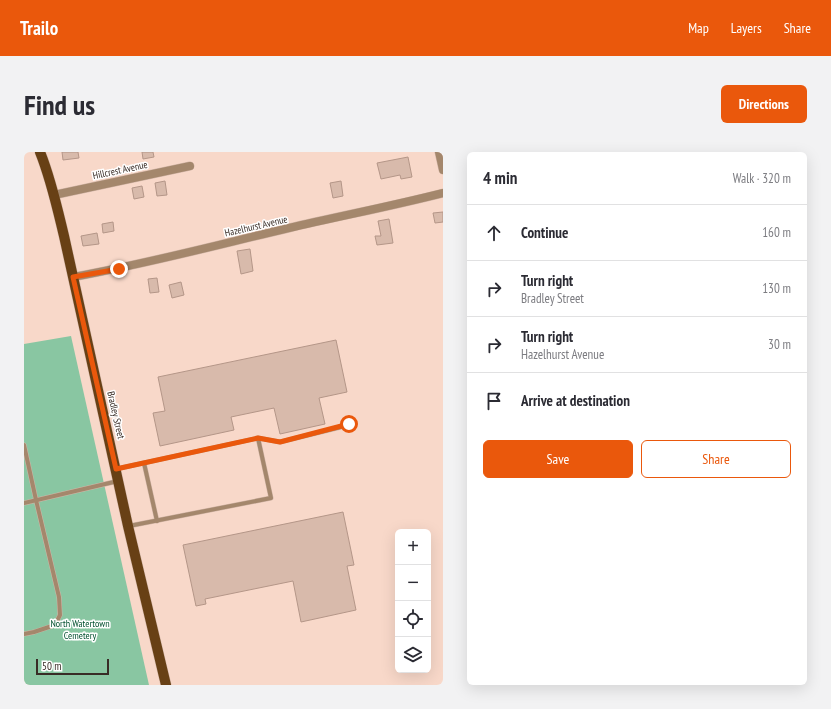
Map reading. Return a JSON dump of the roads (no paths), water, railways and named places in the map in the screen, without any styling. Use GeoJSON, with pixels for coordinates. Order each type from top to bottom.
{"type":"FeatureCollection","features":[{"type":"Feature","properties":{"kind":"main road","name":"Bradley Street"},"geometry":{"type":"LineString","coordinates":[[40,152],[54,194],[128,526],[166,685]]}},
{"type":"Feature","properties":{"kind":"street"},"geometry":{"type":"LineString","coordinates":[[439,152],[443,170]]}},
{"type":"Feature","properties":{"kind":"street","name":"Hillcrest Avenue"},"geometry":{"type":"LineString","coordinates":[[54,194],[190,166]]}},
{"type":"Feature","properties":{"kind":"street","name":"Hazelhurst Avenue"},"geometry":{"type":"LineString","coordinates":[[73,277],[119,269],[443,193]]}},
{"type":"Feature","properties":{"kind":"lane"},"geometry":{"type":"LineString","coordinates":[[116,469],[258,438],[280,442],[349,424]]}},
{"type":"Feature","properties":{"kind":"lane"},"geometry":{"type":"LineString","coordinates":[[128,526],[271,498],[258,438]]}},
{"type":"Feature","properties":{"kind":"lane"},"geometry":{"type":"LineString","coordinates":[[24,445],[59,597],[60,615],[55,625],[24,634]]}},
{"type":"Feature","properties":{"kind":"lane"},"geometry":{"type":"LineString","coordinates":[[144,463],[157,521]]}},
{"type":"Feature","properties":{"kind":"lane"},"geometry":{"type":"LineString","coordinates":[[24,503],[118,481]]}},
{"type":"Feature","properties":{"kind":"park label","name":"North Watertown Cemetery"},"geometry":{"type":"Point","coordinates":[80,628]}}]}
